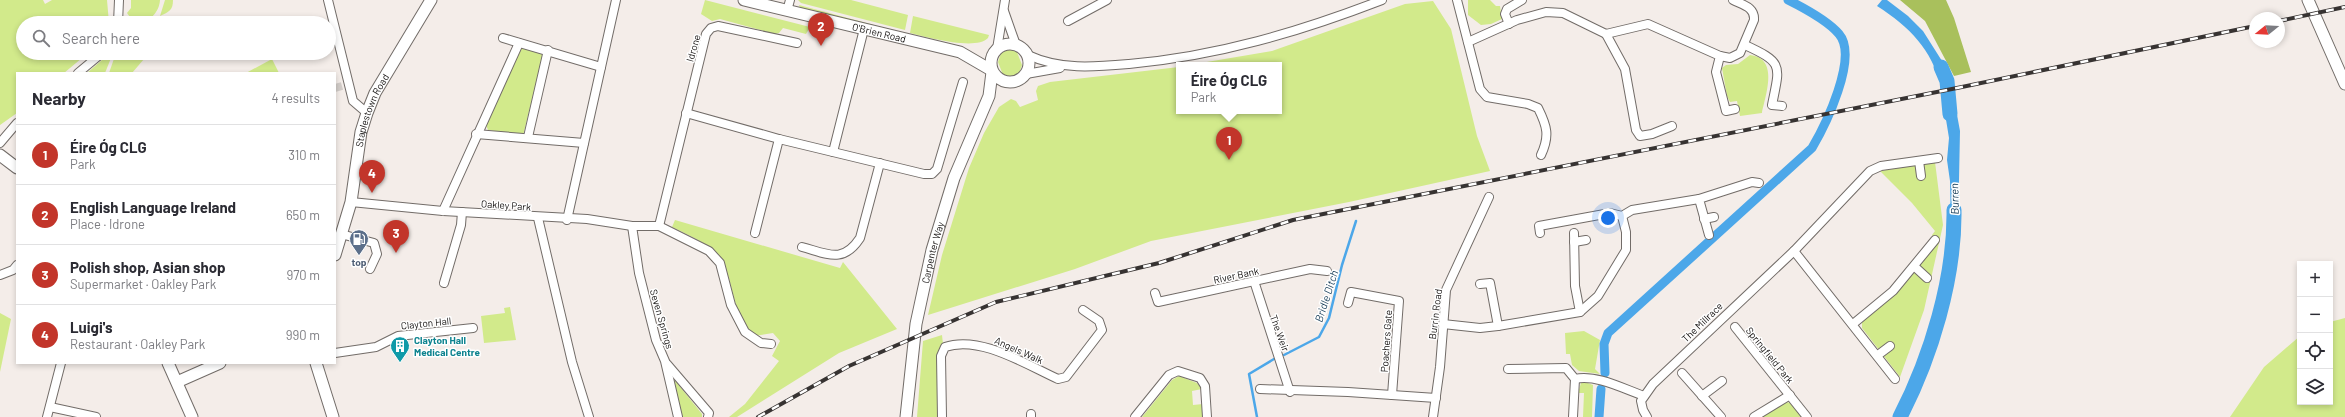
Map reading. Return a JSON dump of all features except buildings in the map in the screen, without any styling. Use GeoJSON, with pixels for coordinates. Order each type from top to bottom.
{"type":"FeatureCollection","features":[{"type":"Feature","properties":{"kind":"street"},"geometry":{"type":"LineString","coordinates":[[118,16],[119,0]]}},
{"type":"Feature","properties":{"kind":"street"},"geometry":{"type":"LineString","coordinates":[[328,0],[331,16]]}},
{"type":"Feature","properties":{"kind":"street","name":"Staplestown Road"},"geometry":{"type":"LineString","coordinates":[[336,252],[351,202],[360,138],[367,113],[379,86],[431,0]]}},
{"type":"Feature","properties":{"kind":"street"},"geometry":{"type":"LineString","coordinates":[[567,220],[616,0]]}},
{"type":"Feature","properties":{"kind":"street","name":"O'Brien Road"},"geometry":{"type":"LineString","coordinates":[[744,0],[788,5],[864,29],[967,55],[992,71]]}},
{"type":"Feature","properties":{"kind":"street"},"geometry":{"type":"LineString","coordinates":[[1005,0],[996,49],[991,59],[992,71],[998,79],[1012,83]]}},
{"type":"Feature","properties":{"kind":"street"},"geometry":{"type":"LineString","coordinates":[[1068,21],[1107,0]]}},
{"type":"Feature","properties":{"kind":"street"},"geometry":{"type":"LineString","coordinates":[[1026,74],[1067,66],[1154,62],[1230,48],[1308,28],[1382,0]]}},
{"type":"Feature","properties":{"kind":"street"},"geometry":{"type":"LineString","coordinates":[[1457,0],[1480,89],[1487,97],[1528,104],[1538,108],[1545,121],[1547,141],[1541,155]]}},
{"type":"Feature","properties":{"kind":"street"},"geometry":{"type":"LineString","coordinates":[[1509,24],[1505,14],[1507,9],[1522,0]]}},
{"type":"Feature","properties":{"kind":"street"},"geometry":{"type":"LineString","coordinates":[[1606,34],[1648,24],[1720,56],[1736,57],[1745,45],[1754,15],[1749,7],[1733,0]]}},
{"type":"Feature","properties":{"kind":"street"},"geometry":{"type":"LineString","coordinates":[[2308,0],[2345,84]]}},
{"type":"Feature","properties":{"kind":"street"},"geometry":{"type":"LineString","coordinates":[[1004,11],[1016,45],[1028,55],[1045,63],[1067,66]]}},
{"type":"Feature","properties":{"kind":"street"},"geometry":{"type":"LineString","coordinates":[[1468,42],[1509,24],[1546,12],[1563,13],[1606,34],[1625,69],[1636,130],[1640,136],[1652,134],[1672,126]]}},
{"type":"Feature","properties":{"kind":"street","name":"Idrone"},"geometry":{"type":"LineString","coordinates":[[659,226],[706,34],[711,28],[718,26],[797,43]]}},
{"type":"Feature","properties":{"kind":"street"},"geometry":{"type":"LineString","coordinates":[[833,152],[864,29]]}},
{"type":"Feature","properties":{"kind":"street"},"geometry":{"type":"LineString","coordinates":[[336,38],[346,86],[354,101],[367,113]]}},
{"type":"Feature","properties":{"kind":"street"},"geometry":{"type":"LineString","coordinates":[[503,38],[548,50],[601,67]]}},
{"type":"Feature","properties":{"kind":"street"},"geometry":{"type":"LineString","coordinates":[[443,211],[476,134],[519,43]]}},
{"type":"Feature","properties":{"kind":"street"},"geometry":{"type":"LineString","coordinates":[[996,49],[1006,44],[1016,45]]}},
{"type":"Feature","properties":{"kind":"street"},"geometry":{"type":"LineString","coordinates":[[1745,45],[1770,56],[1774,61],[1778,76],[1772,106],[1782,106]]}},
{"type":"Feature","properties":{"kind":"street","name":"O'Brien Road"},"geometry":{"type":"LineString","coordinates":[[967,55],[996,49]]}},
{"type":"Feature","properties":{"kind":"street"},"geometry":{"type":"LineString","coordinates":[[528,138],[548,50]]}},
{"type":"Feature","properties":{"kind":"street"},"geometry":{"type":"LineString","coordinates":[[989,96],[1012,83],[1019,81],[1026,74],[1029,64],[1028,55]]}},
{"type":"Feature","properties":{"kind":"street"},"geometry":{"type":"LineString","coordinates":[[1720,56],[1716,72],[1726,111],[1735,109]]}},
{"type":"Feature","properties":{"kind":"street"},"geometry":{"type":"LineString","coordinates":[[79,72],[94,60]]}},
{"type":"Feature","properties":{"kind":"street","name":"Carpenter Way"},"geometry":{"type":"LineString","coordinates":[[906,417],[916,324],[932,250],[954,178],[989,96],[992,71]]}},
{"type":"Feature","properties":{"kind":"street"},"geometry":{"type":"LineString","coordinates":[[686,113],[779,140],[924,174],[932,174],[937,169],[963,82]]}},
{"type":"Feature","properties":{"kind":"street"},"geometry":{"type":"LineString","coordinates":[[0,143],[16,124]]}},
{"type":"Feature","properties":{"kind":"street"},"geometry":{"type":"LineString","coordinates":[[476,134],[584,143]]}},
{"type":"Feature","properties":{"kind":"street"},"geometry":{"type":"LineString","coordinates":[[755,233],[779,140]]}},
{"type":"Feature","properties":{"kind":"street"},"geometry":{"type":"LineString","coordinates":[[0,155],[16,167]]}},
{"type":"Feature","properties":{"kind":"street","name":"The Millrace"},"geometry":{"type":"LineString","coordinates":[[1644,396],[1682,356],[1794,251],[1870,171],[1881,166],[1938,158]]}},
{"type":"Feature","properties":{"kind":"street"},"geometry":{"type":"LineString","coordinates":[[1918,161],[1921,176]]}},
{"type":"Feature","properties":{"kind":"street"},"geometry":{"type":"LineString","coordinates":[[802,247],[835,256],[847,254],[854,249],[860,238],[880,164]]}},
{"type":"Feature","properties":{"kind":"street"},"geometry":{"type":"LineString","coordinates":[[1540,233],[1539,226],[1610,213],[1622,216],[1632,210],[1699,199],[1752,182],[1759,183]]}},
{"type":"Feature","properties":{"kind":"street","name":"Burrin Road"},"geometry":{"type":"LineString","coordinates":[[1433,417],[1446,290],[1489,197]]}},
{"type":"Feature","properties":{"kind":"street"},"geometry":{"type":"LineString","coordinates":[[1699,199],[1709,234]]}},
{"type":"Feature","properties":{"kind":"street","name":"Oakley Park"},"geometry":{"type":"LineString","coordinates":[[351,202],[443,211],[623,224],[632,226]]}},
{"type":"Feature","properties":{"kind":"street"},"geometry":{"type":"LineString","coordinates":[[444,283],[461,225],[462,212]]}},
{"type":"Feature","properties":{"kind":"street"},"geometry":{"type":"LineString","coordinates":[[1443,324],[1480,328],[1580,312],[1598,296],[1626,250],[1626,232],[1622,216]]}},
{"type":"Feature","properties":{"kind":"street"},"geometry":{"type":"LineString","coordinates":[[1704,219],[1714,217]]}},
{"type":"Feature","properties":{"kind":"street"},"geometry":{"type":"LineString","coordinates":[[538,218],[572,362],[589,417]]}},
{"type":"Feature","properties":{"kind":"street"},"geometry":{"type":"LineString","coordinates":[[632,226],[659,226],[710,251],[720,263],[731,305],[745,332],[761,343],[771,344]]}},
{"type":"Feature","properties":{"kind":"street","name":"Seven Springs"},"geometry":{"type":"LineString","coordinates":[[632,226],[639,272],[656,340],[665,361],[678,417]]}},
{"type":"Feature","properties":{"kind":"street"},"geometry":{"type":"LineString","coordinates":[[1574,233],[1575,286],[1580,312]]}},
{"type":"Feature","properties":{"kind":"street"},"geometry":{"type":"LineString","coordinates":[[341,234],[374,244],[377,254],[370,269]]}},
{"type":"Feature","properties":{"kind":"street"},"geometry":{"type":"LineString","coordinates":[[1574,242],[1586,240]]}},
{"type":"Feature","properties":{"kind":"street"},"geometry":{"type":"LineString","coordinates":[[1853,324],[1893,291],[1915,267],[1934,240]]}},
{"type":"Feature","properties":{"kind":"street"},"geometry":{"type":"LineString","coordinates":[[1794,251],[1896,379]]}},
{"type":"Feature","properties":{"kind":"street"},"geometry":{"type":"LineString","coordinates":[[0,275],[13,270],[16,266]]}},
{"type":"Feature","properties":{"kind":"street"},"geometry":{"type":"LineString","coordinates":[[1915,267],[1927,278]]}},
{"type":"Feature","properties":{"kind":"street","name":"River Bank"},"geometry":{"type":"LineString","coordinates":[[1155,293],[1158,302],[1310,269],[1327,271]]}},
{"type":"Feature","properties":{"kind":"street","name":"The Weir"},"geometry":{"type":"LineString","coordinates":[[1254,281],[1290,392]]}},
{"type":"Feature","properties":{"kind":"street"},"geometry":{"type":"LineString","coordinates":[[1480,284],[1490,283],[1498,326]]}},
{"type":"Feature","properties":{"kind":"street","name":"Poachers Gate"},"geometry":{"type":"LineString","coordinates":[[1348,303],[1351,292],[1399,301],[1392,394]]}},
{"type":"Feature","properties":{"kind":"street","name":"Angels Walk"},"geometry":{"type":"LineString","coordinates":[[942,417],[941,356],[945,347],[954,344],[969,344],[986,347],[1058,379],[1066,377],[1102,330],[1099,321],[1083,310]]}},
{"type":"Feature","properties":{"kind":"street","name":"Springfield Park"},"geometry":{"type":"LineString","coordinates":[[1735,327],[1807,417]]}},
{"type":"Feature","properties":{"kind":"street","name":"Clayton Hall"},"geometry":{"type":"LineString","coordinates":[[336,353],[376,347],[398,336],[474,328]]}},
{"type":"Feature","properties":{"kind":"street"},"geometry":{"type":"LineString","coordinates":[[1878,355],[1890,346]]}},
{"type":"Feature","properties":{"kind":"street"},"geometry":{"type":"LineString","coordinates":[[665,361],[709,413],[708,417]]}},
{"type":"Feature","properties":{"kind":"street"},"geometry":{"type":"LineString","coordinates":[[47,417],[60,364]]}},
{"type":"Feature","properties":{"kind":"street"},"geometry":{"type":"LineString","coordinates":[[168,364],[192,417]]}},
{"type":"Feature","properties":{"kind":"street"},"geometry":{"type":"LineString","coordinates":[[177,382],[218,364]]}},
{"type":"Feature","properties":{"kind":"street"},"geometry":{"type":"LineString","coordinates":[[316,364],[333,417]]}},
{"type":"Feature","properties":{"kind":"street"},"geometry":{"type":"LineString","coordinates":[[1508,369],[1566,368],[1575,378],[1573,417]]}},
{"type":"Feature","properties":{"kind":"street"},"geometry":{"type":"LineString","coordinates":[[1135,417],[1169,375],[1178,371],[1200,378],[1205,386],[1207,417]]}},
{"type":"Feature","properties":{"kind":"street"},"geometry":{"type":"LineString","coordinates":[[1682,372],[1721,417]]}},
{"type":"Feature","properties":{"kind":"street"},"geometry":{"type":"LineString","coordinates":[[1575,378],[1582,377],[1598,380],[1644,396],[1641,401],[1643,410],[1647,417]]}},
{"type":"Feature","properties":{"kind":"street"},"geometry":{"type":"LineString","coordinates":[[1702,396],[1722,381]]}},
{"type":"Feature","properties":{"kind":"street"},"geometry":{"type":"LineString","coordinates":[[1260,389],[1290,392],[1392,394],[1436,398]]}},
{"type":"Feature","properties":{"kind":"street","name":"Springfield Park"},"geometry":{"type":"LineString","coordinates":[[1754,417],[1790,395]]}},
{"type":"Feature","properties":{"kind":"street"},"geometry":{"type":"LineString","coordinates":[[50,406],[96,417]]}},
{"type":"Feature","properties":{"kind":"green space"},"geometry":{"type":"Polygon","coordinates":[[[0,0],[43,0],[45,4],[52,0],[107,0],[108,16],[16,16],[16,60],[80,60],[65,72],[16,72],[16,114],[0,125],[0,0]]]}},
{"type":"Feature","properties":{"kind":"green space"},"geometry":{"type":"Polygon","coordinates":[[[131,0],[160,0],[159,6],[153,16],[130,16],[127,13],[131,8],[131,0]]]}},
{"type":"Feature","properties":{"kind":"green space"},"geometry":{"type":"Polygon","coordinates":[[[165,0],[173,0],[172,6],[168,12],[160,16],[165,0]]]}},
{"type":"Feature","properties":{"kind":"green space"},"geometry":{"type":"Polygon","coordinates":[[[705,0],[810,27],[806,34],[783,28],[779,33],[775,34],[720,19],[712,21],[701,14],[705,0]]]}},
{"type":"Feature","properties":{"kind":"green space"},"geometry":{"type":"Polygon","coordinates":[[[798,0],[851,0],[908,15],[905,30],[801,3],[798,0]]]}},
{"type":"Feature","properties":{"kind":"green space"},"geometry":{"type":"Polygon","coordinates":[[[1468,0],[1490,0],[1496,6],[1500,6],[1502,19],[1491,24],[1481,25],[1468,15],[1468,0]]]}},
{"type":"Feature","properties":{"kind":"green space"},"geometry":{"type":"Polygon","coordinates":[[[1900,0],[1946,0],[1954,18],[1971,72],[1954,76],[1925,21],[1900,0]]]}},
{"type":"Feature","properties":{"kind":"green space"},"geometry":{"type":"Polygon","coordinates":[[[1433,1],[1451,29],[1477,136],[1490,171],[1349,202],[1151,241],[1075,269],[928,315],[942,255],[969,168],[984,133],[999,107],[1011,99],[1016,101],[1020,107],[1038,100],[1036,91],[1038,86],[1050,82],[1176,67],[1176,114],[1282,114],[1282,62],[1207,62],[1272,51],[1405,4],[1433,1]]]}},
{"type":"Feature","properties":{"kind":"green space"},"geometry":{"type":"Polygon","coordinates":[[[799,5],[904,33],[800,8],[799,5]]]}},
{"type":"Feature","properties":{"kind":"green space"},"geometry":{"type":"Polygon","coordinates":[[[913,16],[989,35],[988,38],[982,42],[962,43],[917,35],[910,33],[913,16]]]}},
{"type":"Feature","properties":{"kind":"green space"},"geometry":{"type":"Polygon","coordinates":[[[521,48],[543,54],[523,135],[488,130],[486,125],[521,48]]]}},
{"type":"Feature","properties":{"kind":"green space"},"geometry":{"type":"Polygon","coordinates":[[[1009,48],[1017,52],[1022,65],[1018,77],[1011,79],[1003,75],[998,62],[1002,50],[1009,48]]]}},
{"type":"Feature","properties":{"kind":"green space"},"geometry":{"type":"Polygon","coordinates":[[[1750,55],[1759,58],[1765,63],[1768,70],[1768,87],[1762,113],[1740,116],[1737,101],[1730,102],[1727,96],[1722,68],[1726,65],[1738,64],[1750,55]]]}},
{"type":"Feature","properties":{"kind":"green space"},"geometry":{"type":"Polygon","coordinates":[[[102,60],[110,60],[105,72],[88,72],[102,60]]]}},
{"type":"Feature","properties":{"kind":"green space"},"geometry":{"type":"Polygon","coordinates":[[[114,60],[143,60],[133,72],[109,72],[114,60]]]}},
{"type":"Feature","properties":{"kind":"green space"},"geometry":{"type":"Polygon","coordinates":[[[272,60],[278,72],[248,72],[272,60]]]}},
{"type":"Feature","properties":{"kind":"green space"},"geometry":{"type":"Polygon","coordinates":[[[1935,162],[1943,225],[1924,310],[1900,377],[1862,328],[1862,322],[1904,285],[1937,243],[1932,235],[1935,231],[1912,203],[1880,171],[1935,162]]]}},
{"type":"Feature","properties":{"kind":"green space"},"geometry":{"type":"Polygon","coordinates":[[[675,220],[840,268],[843,262],[897,329],[839,353],[737,417],[729,417],[745,404],[779,361],[772,356],[780,341],[773,333],[754,336],[746,327],[736,305],[727,271],[717,253],[702,242],[672,227],[675,220]]]}},
{"type":"Feature","properties":{"kind":"green space"},"geometry":{"type":"Polygon","coordinates":[[[510,307],[516,340],[484,343],[481,316],[505,313],[504,308],[510,307]]]}},
{"type":"Feature","properties":{"kind":"green space"},"geometry":{"type":"Polygon","coordinates":[[[0,313],[11,319],[0,372],[0,313]]]}},
{"type":"Feature","properties":{"kind":"green space"},"geometry":{"type":"Polygon","coordinates":[[[2345,318],[2345,417],[2230,417],[2264,367],[2297,339],[2297,405],[2333,405],[2333,321],[2345,318]]]}},
{"type":"Feature","properties":{"kind":"green space"},"geometry":{"type":"Polygon","coordinates":[[[1584,331],[1600,340],[1595,369],[1600,374],[1579,371],[1572,365],[1570,354],[1566,354],[1565,333],[1584,331]]]}},
{"type":"Feature","properties":{"kind":"green space"},"geometry":{"type":"Polygon","coordinates":[[[942,335],[943,344],[938,353],[939,417],[917,417],[923,341],[942,335]]]}},
{"type":"Feature","properties":{"kind":"green space"},"geometry":{"type":"Polygon","coordinates":[[[669,373],[702,414],[702,417],[681,417],[669,373]]]}},
{"type":"Feature","properties":{"kind":"green space"},"geometry":{"type":"Polygon","coordinates":[[[1179,376],[1197,383],[1202,389],[1192,391],[1193,405],[1203,404],[1204,417],[1142,417],[1172,380],[1179,376]]]}},
{"type":"Feature","properties":{"kind":"green space"},"geometry":{"type":"Polygon","coordinates":[[[1585,382],[1593,385],[1592,417],[1583,417],[1584,393],[1578,393],[1581,383],[1585,382]]]}},
{"type":"Feature","properties":{"kind":"green space"},"geometry":{"type":"Polygon","coordinates":[[[1786,402],[1791,403],[1803,417],[1762,417],[1786,402]]]}},
{"type":"Feature","properties":{"kind":"water"},"geometry":{"type":"Polygon","coordinates":[[[1882,0],[1887,0],[1908,16],[1923,31],[1942,61],[1950,86],[1942,87],[1932,61],[1918,40],[1900,22],[1877,6],[1882,0]]]}},
{"type":"Feature","properties":{"kind":"water"},"geometry":{"type":"Polygon","coordinates":[[[1953,93],[1960,131],[1958,228],[1951,230],[1950,181],[1947,160],[1949,138],[1942,95],[1953,93]]]}},
{"type":"Feature","properties":{"kind":"waterway"},"geometry":{"type":"LineString","coordinates":[[1605,373],[1604,344],[1608,333],[1812,148],[1825,124],[1843,74],[1845,58],[1844,45],[1839,34],[1829,24],[1788,0]]}},
{"type":"Feature","properties":{"kind":"waterway","name":"Burren"},"geometry":{"type":"LineString","coordinates":[[1941,67],[1947,81],[1950,114]]}},
{"type":"Feature","properties":{"kind":"waterway","name":"Burren"},"geometry":{"type":"LineString","coordinates":[[1900,417],[1922,369],[1946,290],[1953,236],[1954,210]]}},
{"type":"Feature","properties":{"kind":"waterway","name":"Bridle Ditch"},"geometry":{"type":"LineString","coordinates":[[1284,355],[1319,337],[1329,318],[1342,265],[1356,221]]}},
{"type":"Feature","properties":{"kind":"waterway","name":"Bridle Ditch"},"geometry":{"type":"LineString","coordinates":[[1257,417],[1249,374],[1274,359]]}},
{"type":"Feature","properties":{"kind":"waterway"},"geometry":{"type":"LineString","coordinates":[[1599,417],[1601,389]]}},
{"type":"Feature","properties":{"kind":"tunnel"},"geometry":{"type":"LineString","coordinates":[[336,88],[342,86]]}},
{"type":"Feature","properties":{"kind":"railway"},"geometry":{"type":"LineString","coordinates":[[2285,20],[2345,7]]}},
{"type":"Feature","properties":{"kind":"railway"},"geometry":{"type":"LineString","coordinates":[[758,417],[849,366],[996,302],[1159,263],[1293,220],[1957,88],[2249,27]]}},
{"type":"Feature","properties":{"kind":"place","name":"English Language Ireland"},"geometry":{"type":"Point","coordinates":[821,46]}},
{"type":"Feature","properties":{"kind":"place","name":"Éire Óg CLG"},"geometry":{"type":"Point","coordinates":[1229,160]}},
{"type":"Feature","properties":{"kind":"place","name":"Luigi's"},"geometry":{"type":"Point","coordinates":[372,193]}},
{"type":"Feature","properties":{"kind":"place","name":"Polish shop, Asian shop"},"geometry":{"type":"Point","coordinates":[396,253]}},
{"type":"Feature","properties":{"kind":"place","name":"top"},"geometry":{"type":"Point","coordinates":[359,256]}},
{"type":"Feature","properties":{"kind":"place","name":"Clayton Hall Medical Centre"},"geometry":{"type":"Point","coordinates":[400,363]}}]}
